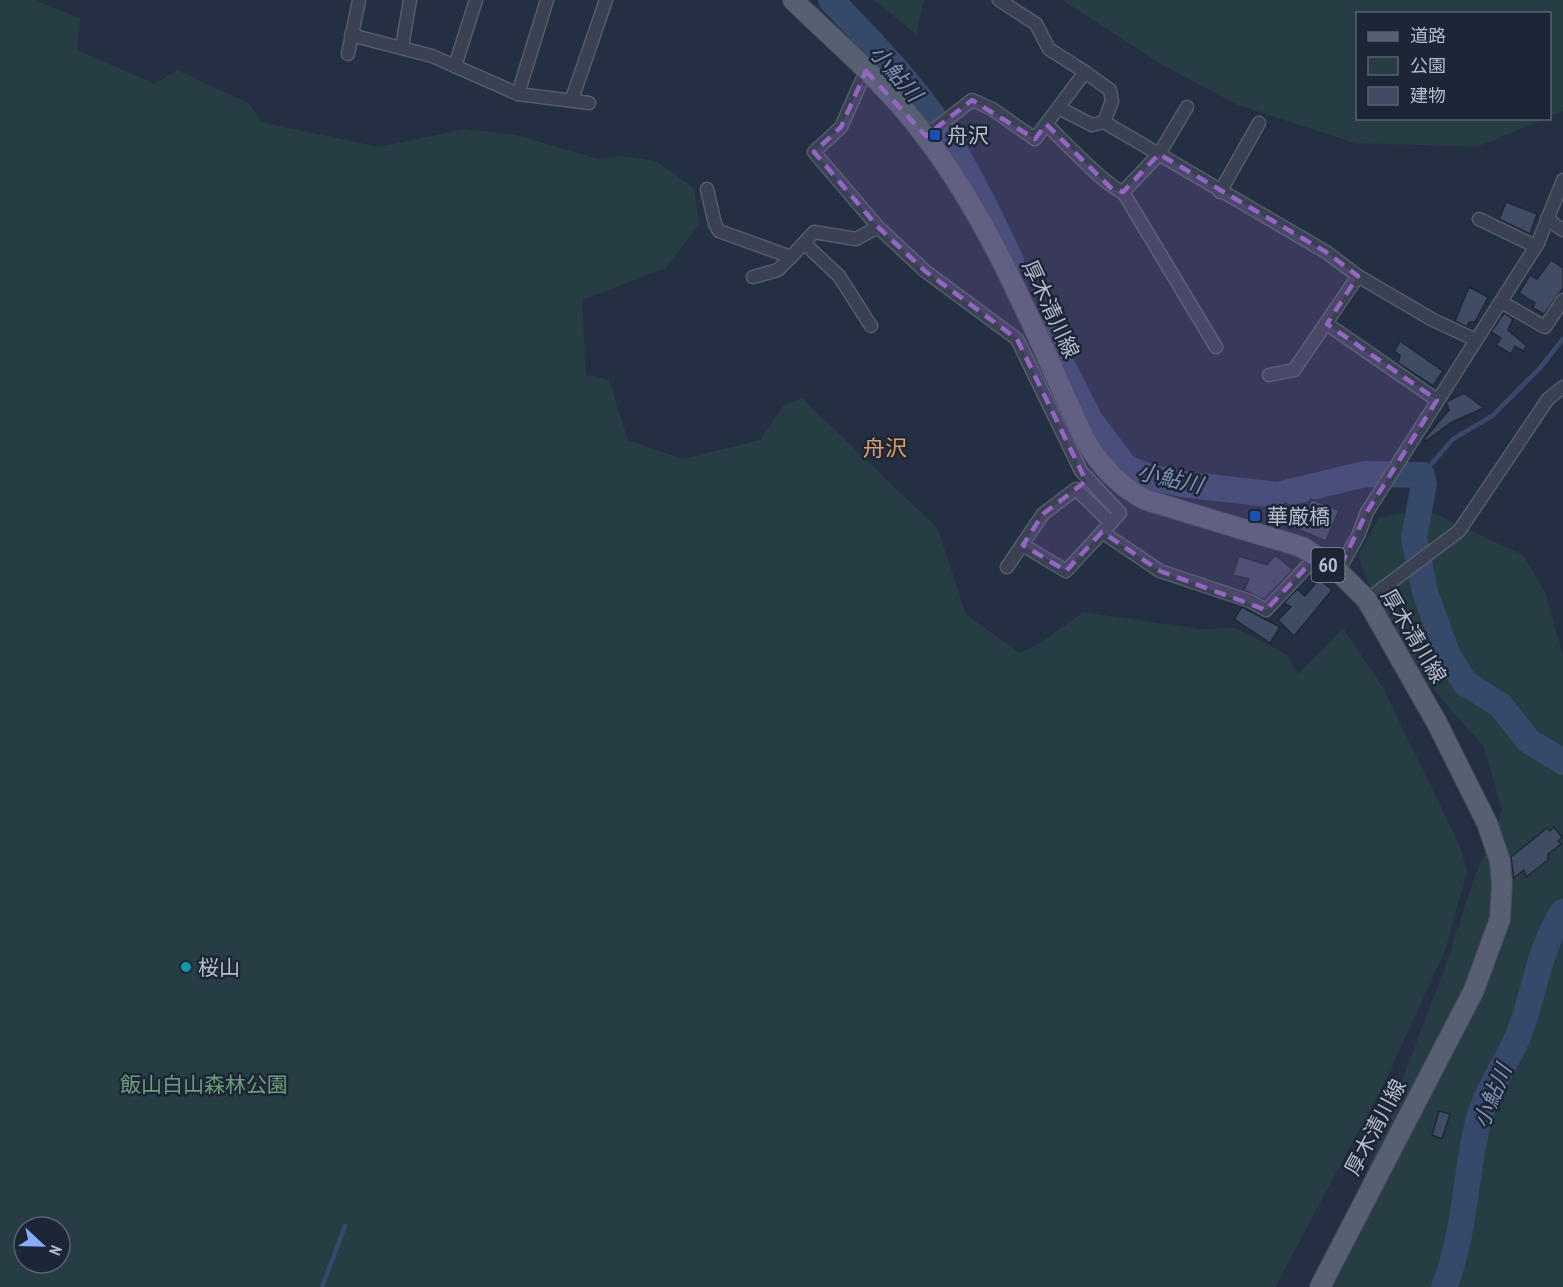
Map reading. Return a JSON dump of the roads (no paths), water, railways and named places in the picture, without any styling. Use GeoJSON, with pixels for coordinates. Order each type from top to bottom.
{"type":"FeatureCollection","features":[{"type":"Feature","properties":{"kind":"main road","name":"厚木清川線"},"geometry":{"type":"LineString","coordinates":[[794,0],[931,133],[989,232],[1075,441],[1137,495],[1156,504],[1302,547],[1338,571],[1367,600],[1437,723],[1487,823],[1500,861],[1502,903],[1496,934],[1474,990],[1320,1287]]}},
{"type":"Feature","properties":{"kind":"street"},"geometry":{"type":"LineString","coordinates":[[348,54],[359,0]]}},
{"type":"Feature","properties":{"kind":"street"},"geometry":{"type":"LineString","coordinates":[[402,47],[410,0]]}},
{"type":"Feature","properties":{"kind":"street"},"geometry":{"type":"LineString","coordinates":[[455,66],[476,0]]}},
{"type":"Feature","properties":{"kind":"street"},"geometry":{"type":"LineString","coordinates":[[518,94],[547,0]]}},
{"type":"Feature","properties":{"kind":"street"},"geometry":{"type":"LineString","coordinates":[[572,99],[606,0]]}},
{"type":"Feature","properties":{"kind":"street"},"geometry":{"type":"LineString","coordinates":[[999,0],[1035,24],[1049,49],[1110,90],[1112,101],[1104,122]]}},
{"type":"Feature","properties":{"kind":"street"},"geometry":{"type":"LineString","coordinates":[[351,35],[402,47],[455,66],[518,94],[572,99],[589,103]]}},
{"type":"Feature","properties":{"kind":"street"},"geometry":{"type":"LineString","coordinates":[[866,71],[841,127],[814,152],[878,227],[925,272],[1017,339],[1075,441],[1081,471],[1120,513],[1066,571],[1023,545]]}},
{"type":"Feature","properties":{"kind":"street"},"geometry":{"type":"LineString","coordinates":[[931,133],[972,100],[992,109],[1035,139],[1085,72]]}},
{"type":"Feature","properties":{"kind":"street"},"geometry":{"type":"LineString","coordinates":[[1059,108],[1092,125],[1104,122],[1326,252],[1358,276],[1433,320],[1476,340]]}},
{"type":"Feature","properties":{"kind":"street"},"geometry":{"type":"LineString","coordinates":[[1124,192],[1159,154],[1187,108]]}},
{"type":"Feature","properties":{"kind":"street"},"geometry":{"type":"LineString","coordinates":[[1220,192],[1258,123]]}},
{"type":"Feature","properties":{"kind":"street"},"geometry":{"type":"LineString","coordinates":[[1046,124],[1104,178],[1112,189],[1124,192],[1216,347]]}},
{"type":"Feature","properties":{"kind":"street"},"geometry":{"type":"LineString","coordinates":[[1338,571],[1358,537],[1366,512],[1535,246],[1563,180]]}},
{"type":"Feature","properties":{"kind":"street"},"geometry":{"type":"LineString","coordinates":[[708,189],[714,224],[719,231],[791,257]]}},
{"type":"Feature","properties":{"kind":"street"},"geometry":{"type":"LineString","coordinates":[[1479,219],[1535,246]]}},
{"type":"Feature","properties":{"kind":"street"},"geometry":{"type":"LineString","coordinates":[[1547,219],[1563,230]]}},
{"type":"Feature","properties":{"kind":"street"},"geometry":{"type":"LineString","coordinates":[[753,277],[778,270],[814,232],[856,238],[878,227]]}},
{"type":"Feature","properties":{"kind":"street"},"geometry":{"type":"LineString","coordinates":[[804,243],[839,276],[871,326]]}},
{"type":"Feature","properties":{"kind":"street"},"geometry":{"type":"LineString","coordinates":[[1269,375],[1294,370],[1358,276]]}},
{"type":"Feature","properties":{"kind":"street"},"geometry":{"type":"LineString","coordinates":[[1501,302],[1545,327],[1563,300]]}},
{"type":"Feature","properties":{"kind":"street"},"geometry":{"type":"LineString","coordinates":[[1327,324],[1437,400]]}},
{"type":"Feature","properties":{"kind":"street"},"geometry":{"type":"LineString","coordinates":[[1367,600],[1459,531],[1548,399],[1563,387]]}},
{"type":"Feature","properties":{"kind":"street"},"geometry":{"type":"LineString","coordinates":[[1007,567],[1043,514],[1076,489],[1111,523]]}},
{"type":"Feature","properties":{"kind":"street"},"geometry":{"type":"LineString","coordinates":[[1102,532],[1160,571],[1250,601],[1266,610],[1316,557]]}},
{"type":"Feature","properties":{"kind":"waterway","name":"小鮎川"},"geometry":{"type":"LineString","coordinates":[[831,0],[891,64],[933,116],[972,181],[1011,261]]}},
{"type":"Feature","properties":{"kind":"waterway","name":"小鮎川"},"geometry":{"type":"LineString","coordinates":[[1044,329],[1090,420],[1126,468],[1150,477],[1182,484],[1278,495],[1365,474],[1422,475],[1424,484],[1414,538],[1425,592],[1448,656],[1465,683],[1500,705],[1529,741],[1563,762]]}},
{"type":"Feature","properties":{"kind":"waterway"},"geometry":{"type":"LineString","coordinates":[[1422,475],[1453,439],[1492,416],[1540,368],[1563,339]]}},
{"type":"Feature","properties":{"kind":"waterway","name":"小鮎川"},"geometry":{"type":"LineString","coordinates":[[1444,1287],[1461,1226],[1478,1122],[1491,1089],[1518,1036],[1542,957],[1563,912]]}},
{"type":"Feature","properties":{"kind":"waterway"},"geometry":{"type":"LineString","coordinates":[[322,1287],[345,1226]]}},
{"type":"Feature","properties":{"kind":"place","name":"舟沢"},"geometry":{"type":"Point","coordinates":[935,135]}},
{"type":"Feature","properties":{"kind":"place","name":"華厳橋"},"geometry":{"type":"Point","coordinates":[1255,516]}},
{"type":"Feature","properties":{"kind":"place","name":"桜山"},"geometry":{"type":"Point","coordinates":[186,967]}},
{"type":"Feature","properties":{"kind":"district","name":"舟沢"},"geometry":{"type":"Point","coordinates":[885,448]}},
{"type":"Feature","properties":{"kind":"park label","name":"飯山白山森林公園"},"geometry":{"type":"Point","coordinates":[204,1084]}}]}
